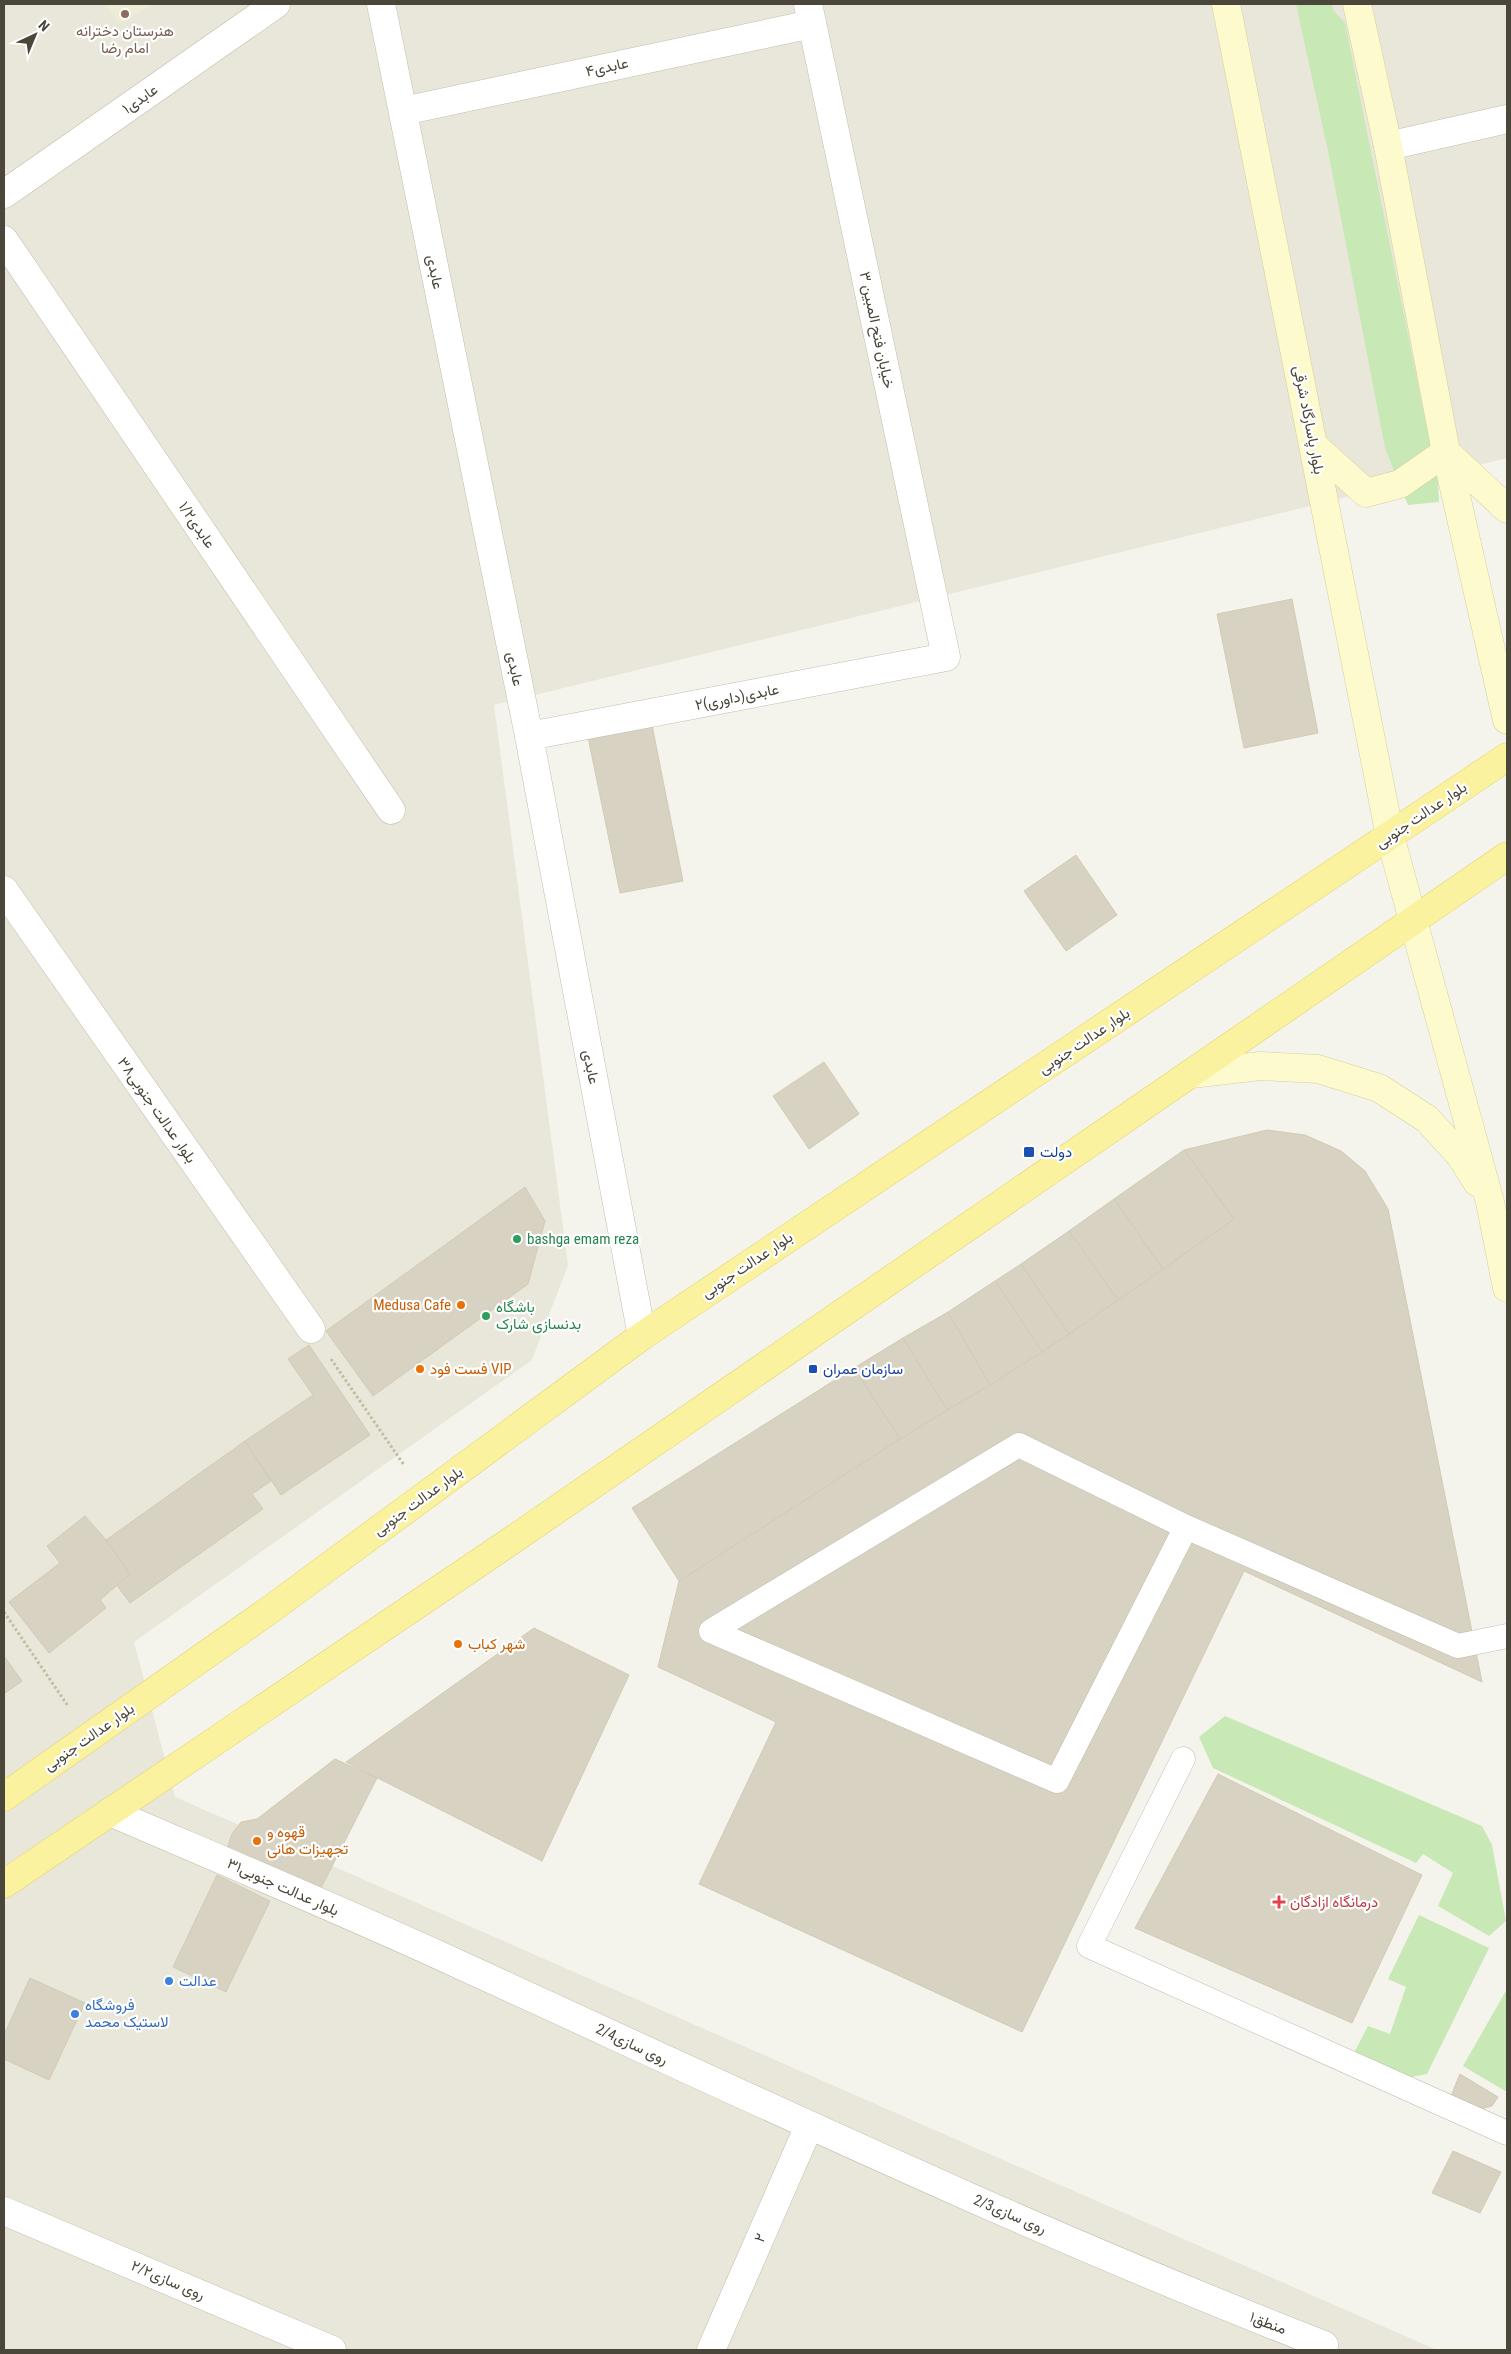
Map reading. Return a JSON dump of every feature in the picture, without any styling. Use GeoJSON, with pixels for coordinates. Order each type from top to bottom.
{"type":"FeatureCollection","features":[{"type":"Feature","properties":{"kind":"main road","name":"بلوار پاسارگاد شرقی"},"geometry":{"type":"LineString","coordinates":[[1226,4],[1390,836],[1490,1202],[1507,1288]]}},
{"type":"Feature","properties":{"kind":"main road"},"geometry":{"type":"LineString","coordinates":[[1357,4],[1388,146],[1446,452],[1507,720]]}},
{"type":"Feature","properties":{"kind":"main road"},"geometry":{"type":"LineString","coordinates":[[1314,446],[1366,493],[1400,484],[1446,452]]}},
{"type":"Feature","properties":{"kind":"main road"},"geometry":{"type":"LineString","coordinates":[[1446,452],[1507,509]]}},
{"type":"Feature","properties":{"kind":"main road","name":"بلوار عدالت جنوبی"},"geometry":{"type":"LineString","coordinates":[[4,1797],[271,1609],[642,1336],[1507,757]]}},
{"type":"Feature","properties":{"kind":"main road"},"geometry":{"type":"LineString","coordinates":[[4,1884],[508,1543],[1507,856]]}},
{"type":"Feature","properties":{"kind":"main road"},"geometry":{"type":"LineString","coordinates":[[1192,1074],[1260,1066],[1318,1069],[1379,1088],[1427,1119],[1460,1155],[1490,1202]]}},
{"type":"Feature","properties":{"kind":"street","name":"عابدی۱"},"geometry":{"type":"LineString","coordinates":[[4,194],[276,4]]}},
{"type":"Feature","properties":{"kind":"street","name":"عابدی"},"geometry":{"type":"LineString","coordinates":[[381,4],[529,736],[642,1336]]}},
{"type":"Feature","properties":{"kind":"street","name":"عابدی۴"},"geometry":{"type":"LineString","coordinates":[[403,110],[810,14]]}},
{"type":"Feature","properties":{"kind":"street","name":"خیابان فتح المبین ۳"},"geometry":{"type":"LineString","coordinates":[[810,14],[946,657]]}},
{"type":"Feature","properties":{"kind":"street"},"geometry":{"type":"LineString","coordinates":[[1388,146],[1507,119]]}},
{"type":"Feature","properties":{"kind":"street","name":"عابدی۱/۲"},"geometry":{"type":"LineString","coordinates":[[4,240],[391,810]]}},
{"type":"Feature","properties":{"kind":"street","name":"۲عابدی(داوری)"},"geometry":{"type":"LineString","coordinates":[[529,736],[946,657]]}},
{"type":"Feature","properties":{"kind":"street","name":"بلوار عدالت جنوبی۳۸"},"geometry":{"type":"LineString","coordinates":[[4,890],[311,1329]]}},
{"type":"Feature","properties":{"kind":"street","name":"بلوار عدالت جنوبی۳۱"},"geometry":{"type":"LineString","coordinates":[[110,1812],[456,1962]]}},
{"type":"Feature","properties":{"kind":"street","name":"روی سازی2/4"},"geometry":{"type":"LineString","coordinates":[[456,1962],[809,2126]]}},
{"type":"Feature","properties":{"kind":"street","name":"روی سازی2/3"},"geometry":{"type":"LineString","coordinates":[[809,2126],[1212,2301]]}},
{"type":"Feature","properties":{"kind":"street","name":"۲"},"geometry":{"type":"LineString","coordinates":[[711,2350],[809,2126]]}},
{"type":"Feature","properties":{"kind":"street","name":"روی سازی۲/۲"},"geometry":{"type":"LineString","coordinates":[[4,2211],[332,2350]]}},
{"type":"Feature","properties":{"kind":"street","name":"منطق۱"},"geometry":{"type":"LineString","coordinates":[[1212,2301],[1324,2345]]}},
{"type":"Feature","properties":{"kind":"lane"},"geometry":{"type":"LineString","coordinates":[[1186,1528],[1056,1781],[711,1631],[1019,1445],[1186,1528],[1458,1646],[1507,1636]]}},
{"type":"Feature","properties":{"kind":"lane"},"geometry":{"type":"LineString","coordinates":[[1184,1759],[1089,1946],[1507,2133]]}},
{"type":"Feature","properties":{"kind":"path"},"geometry":{"type":"LineString","coordinates":[[311,1329],[425,1495]]}},
{"type":"Feature","properties":{"kind":"path"},"geometry":{"type":"LineString","coordinates":[[4,1612],[90,1737]]}},
{"type":"Feature","properties":{"kind":"shaded area"},"geometry":{"type":"Polygon","coordinates":[[[4,4],[1507,4],[1507,458],[494,705],[568,1265],[532,1360],[134,1642],[175,1797],[1437,2350],[4,2350],[4,4]]]}},
{"type":"Feature","properties":{"kind":"shaded area","name":"هنرستان دخترانه امام رضا"},"geometry":{"type":"Polygon","coordinates":[[[105,4],[155,4],[119,24],[105,4]]]}},
{"type":"Feature","properties":{"kind":"green space"},"geometry":{"type":"Polygon","coordinates":[[[1296,4],[1332,4],[1333,10],[1345,23],[1438,483],[1439,502],[1408,505],[1385,448],[1329,156],[1296,4]]]}},
{"type":"Feature","properties":{"kind":"green space"},"geometry":{"type":"Polygon","coordinates":[[[1225,1716],[1482,1826],[1492,1845],[1506,1921],[1489,1936],[1438,1906],[1453,1873],[1423,1854],[1416,1863],[1213,1768],[1199,1737],[1225,1716]]]}},
{"type":"Feature","properties":{"kind":"green space"},"geometry":{"type":"Polygon","coordinates":[[[1419,1915],[1489,1948],[1427,2074],[1407,2078],[1354,2053],[1368,2026],[1390,2034],[1406,1987],[1388,1979],[1419,1915]]]}},
{"type":"Feature","properties":{"kind":"green space"},"geometry":{"type":"Polygon","coordinates":[[[1507,1989],[1507,2092],[1463,2066],[1507,1989]]]}},
{"type":"Feature","properties":{"kind":"building"},"geometry":{"type":"Polygon","coordinates":[[[1292,599],[1318,733],[1244,748],[1217,614],[1292,599]]]}},
{"type":"Feature","properties":{"kind":"building"},"geometry":{"type":"Polygon","coordinates":[[[652,725],[683,881],[620,893],[588,737],[652,725]]]}},
{"type":"Feature","properties":{"kind":"building"},"geometry":{"type":"Polygon","coordinates":[[[1076,855],[1117,915],[1066,951],[1024,891],[1076,855]]]}},
{"type":"Feature","properties":{"kind":"building"},"geometry":{"type":"Polygon","coordinates":[[[824,1062],[859,1114],[809,1149],[773,1096],[824,1062]]]}},
{"type":"Feature","properties":{"kind":"building"},"geometry":{"type":"Polygon","coordinates":[[[1267,1130],[1305,1135],[1341,1151],[1365,1171],[1388,1209],[1482,1682],[1244,1571],[1022,2032],[699,1884],[776,1722],[658,1667],[679,1581],[900,1439],[1042,1352],[1234,1219],[1184,1150],[1267,1130]]]}},
{"type":"Feature","properties":{"kind":"building"},"geometry":{"type":"Polygon","coordinates":[[[1184,1150],[1234,1219],[1163,1269],[1114,1199],[1184,1150]]]}},
{"type":"Feature","properties":{"kind":"building"},"geometry":{"type":"Polygon","coordinates":[[[525,1187],[545,1221],[528,1284],[373,1396],[326,1331],[525,1187]]]}},
{"type":"Feature","properties":{"kind":"building"},"geometry":{"type":"Polygon","coordinates":[[[1114,1199],[1163,1269],[1118,1300],[1069,1231],[1114,1199]]]}},
{"type":"Feature","properties":{"kind":"building"},"geometry":{"type":"Polygon","coordinates":[[[1069,1231],[1118,1300],[1069,1334],[1021,1264],[1069,1231]]]}},
{"type":"Feature","properties":{"kind":"building"},"geometry":{"type":"Polygon","coordinates":[[[1021,1264],[1069,1334],[1042,1352],[995,1281],[1021,1264]]]}},
{"type":"Feature","properties":{"kind":"building"},"geometry":{"type":"Polygon","coordinates":[[[995,1281],[1042,1352],[990,1385],[948,1312],[995,1281]]]}},
{"type":"Feature","properties":{"kind":"building"},"geometry":{"type":"Polygon","coordinates":[[[948,1312],[990,1385],[947,1410],[903,1338],[948,1312]]]}},
{"type":"Feature","properties":{"kind":"building"},"geometry":{"type":"Polygon","coordinates":[[[903,1338],[947,1410],[900,1439],[854,1368],[903,1338]]]}},
{"type":"Feature","properties":{"kind":"building"},"geometry":{"type":"Polygon","coordinates":[[[309,1345],[370,1435],[281,1495],[245,1441],[313,1395],[288,1359],[309,1345]]]}},
{"type":"Feature","properties":{"kind":"building"},"geometry":{"type":"Polygon","coordinates":[[[854,1368],[900,1439],[679,1581],[632,1508],[854,1368]]]}},
{"type":"Feature","properties":{"kind":"building"},"geometry":{"type":"Polygon","coordinates":[[[245,1441],[271,1481],[252,1494],[263,1509],[130,1603],[116,1584],[130,1574],[106,1540],[245,1441]]]}},
{"type":"Feature","properties":{"kind":"building"},"geometry":{"type":"Polygon","coordinates":[[[85,1516],[106,1540],[130,1574],[100,1600],[106,1608],[49,1653],[9,1602],[60,1563],[47,1546],[85,1516]]]}},
{"type":"Feature","properties":{"kind":"building"},"geometry":{"type":"Polygon","coordinates":[[[534,1628],[629,1675],[542,1861],[346,1762],[534,1628]]]}},
{"type":"Feature","properties":{"kind":"building"},"geometry":{"type":"Polygon","coordinates":[[[4,1656],[22,1681],[4,1694],[4,1656]]]}},
{"type":"Feature","properties":{"kind":"building"},"geometry":{"type":"Polygon","coordinates":[[[335,1759],[377,1778],[320,1890],[263,1862],[238,1863],[227,1849],[232,1834],[241,1822],[257,1819],[335,1759]]]}},
{"type":"Feature","properties":{"kind":"building","name":"درمانگاه ازادگان"},"geometry":{"type":"Polygon","coordinates":[[[1218,1774],[1422,1875],[1352,2023],[1135,1928],[1218,1774]]]}},
{"type":"Feature","properties":{"kind":"building"},"geometry":{"type":"Polygon","coordinates":[[[217,1875],[270,1901],[226,1992],[173,1967],[217,1875]]]}},
{"type":"Feature","properties":{"kind":"building"},"geometry":{"type":"Polygon","coordinates":[[[30,1978],[85,2003],[49,2080],[4,2059],[4,2035],[30,1978]]]}},
{"type":"Feature","properties":{"kind":"building"},"geometry":{"type":"Polygon","coordinates":[[[1460,2074],[1498,2097],[1492,2106],[1477,2110],[1451,2096],[1460,2074]]]}},
{"type":"Feature","properties":{"kind":"building"},"geometry":{"type":"Polygon","coordinates":[[[1453,2151],[1501,2172],[1480,2213],[1432,2193],[1453,2151]]]}},
{"type":"Feature","properties":{"kind":"place","name":"هنرستان دخترانه امام رضا"},"geometry":{"type":"Point","coordinates":[125,14]}},
{"type":"Feature","properties":{"kind":"place","name":"دولت"},"geometry":{"type":"Point","coordinates":[1029,1152]}},
{"type":"Feature","properties":{"kind":"place","name":"bashga emam reza"},"geometry":{"type":"Point","coordinates":[517,1239]}},
{"type":"Feature","properties":{"kind":"place","name":"Medusa Cafe"},"geometry":{"type":"Point","coordinates":[461,1305]}},
{"type":"Feature","properties":{"kind":"place","name":"باشگاه بدنسازی شارک"},"geometry":{"type":"Point","coordinates":[486,1316]}},
{"type":"Feature","properties":{"kind":"place","name":"فست فود VIP"},"geometry":{"type":"Point","coordinates":[420,1369]}},
{"type":"Feature","properties":{"kind":"place","name":"سازمان عمران"},"geometry":{"type":"Point","coordinates":[813,1369]}},
{"type":"Feature","properties":{"kind":"place","name":"شهر کباب"},"geometry":{"type":"Point","coordinates":[458,1644]}},
{"type":"Feature","properties":{"kind":"place","name":"قهوه و تجهیزات هانی"},"geometry":{"type":"Point","coordinates":[257,1841]}},
{"type":"Feature","properties":{"kind":"place","name":"درمانگاه ازادگان"},"geometry":{"type":"Point","coordinates":[1279,1902]}},
{"type":"Feature","properties":{"kind":"place","name":"عدالت"},"geometry":{"type":"Point","coordinates":[169,1981]}},
{"type":"Feature","properties":{"kind":"place","name":"فروشگاه لاستیک محمد"},"geometry":{"type":"Point","coordinates":[75,2014]}}]}
